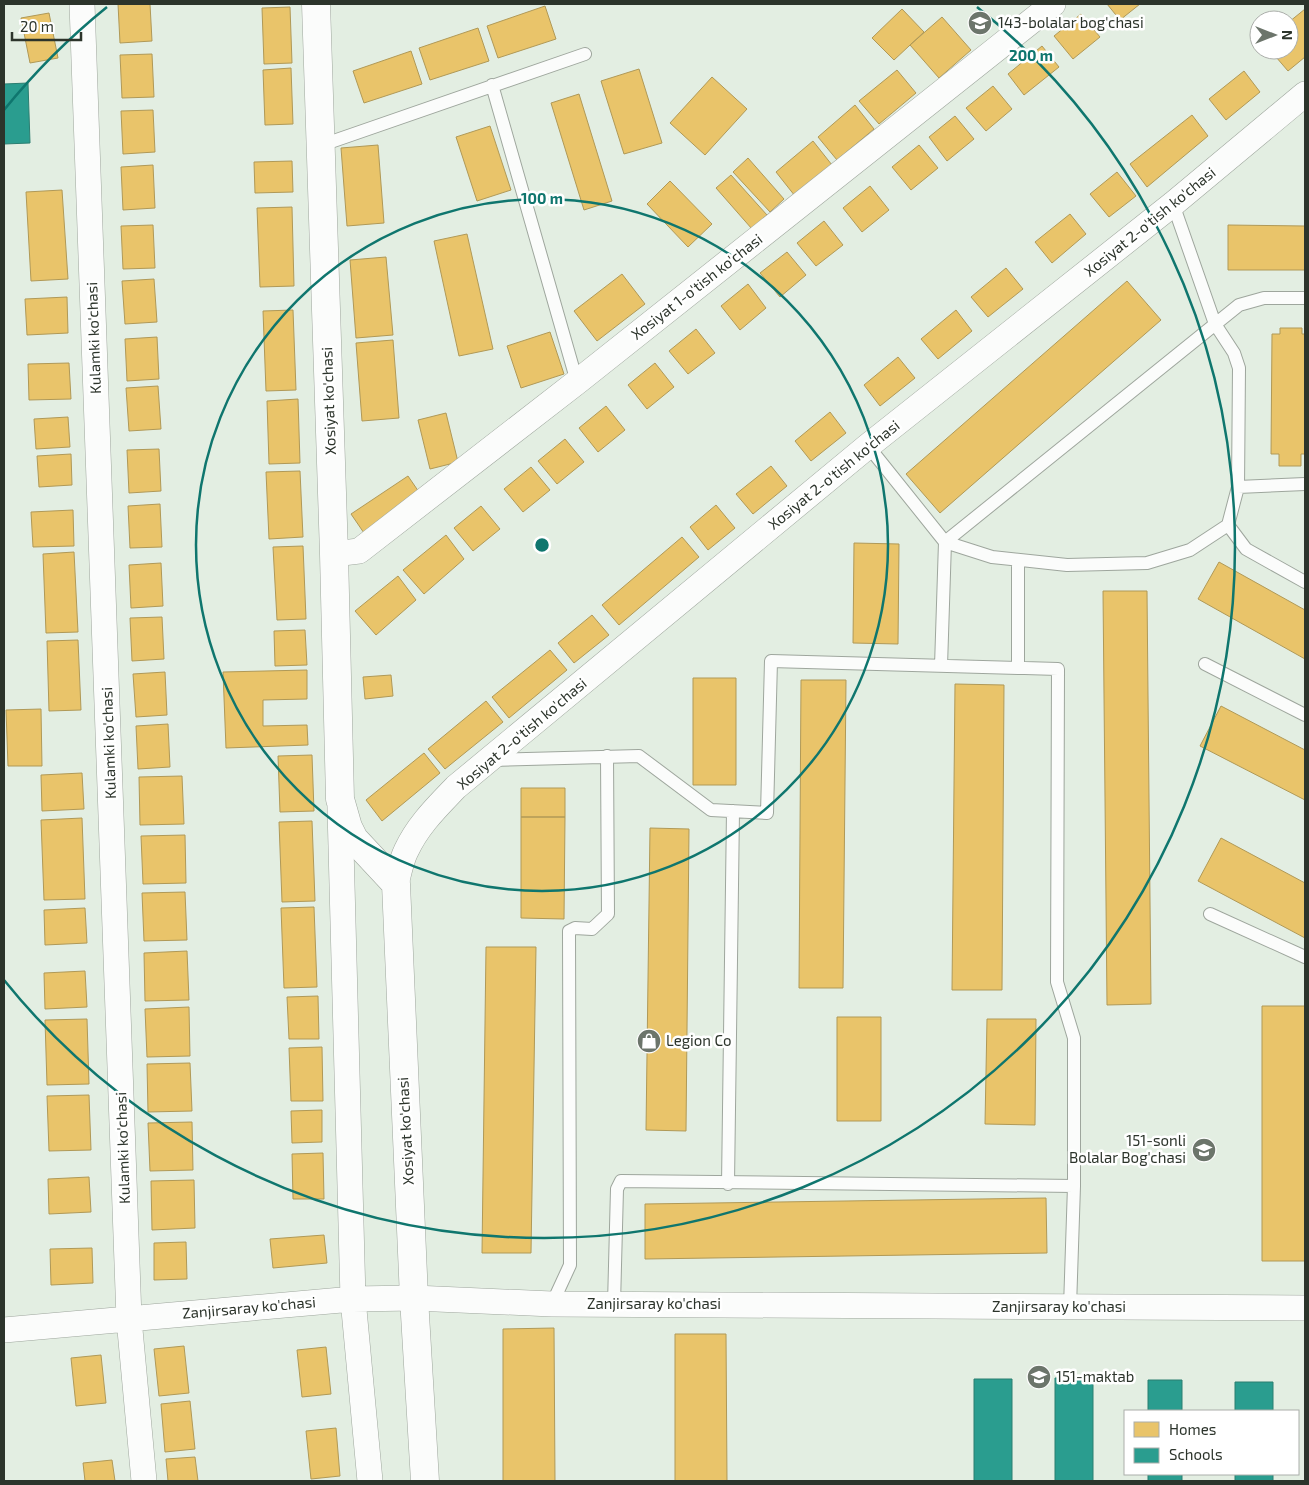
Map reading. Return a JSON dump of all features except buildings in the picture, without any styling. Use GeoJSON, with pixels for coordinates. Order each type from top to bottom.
{"type":"FeatureCollection","features":[{"type":"Feature","properties":{"kind":"main road","name":"Xosiyat ko'chasi"},"geometry":{"type":"LineString","coordinates":[[316,4],[322,145],[340,799],[348,827],[354,839],[396,884],[414,1298],[425,1481]]}},
{"type":"Feature","properties":{"kind":"street","name":"Kulamki ko'chasi"},"geometry":{"type":"LineString","coordinates":[[82,4],[129,1319],[144,1481]]}},
{"type":"Feature","properties":{"kind":"street","name":"Xosiyat 1-o'tish ko'chasi"},"geometry":{"type":"LineString","coordinates":[[334,554],[359,551],[577,382],[1053,4]]}},
{"type":"Feature","properties":{"kind":"street","name":"Xosiyat 2-o'tish ko'chasi"},"geometry":{"type":"LineString","coordinates":[[396,884],[405,852],[415,833],[427,816],[456,787],[868,446],[1173,204],[1305,94]]}},
{"type":"Feature","properties":{"kind":"street","name":"Xosiyat ko'chasi"},"geometry":{"type":"LineString","coordinates":[[340,799],[353,1300],[370,1481]]}},
{"type":"Feature","properties":{"kind":"street","name":"Zanjirsaray ko'chasi"},"geometry":{"type":"LineString","coordinates":[[4,1330],[353,1300],[414,1298],[552,1304],[1305,1308]]}},
{"type":"Feature","properties":{"kind":"lane"},"geometry":{"type":"LineString","coordinates":[[322,145],[585,54]]}},
{"type":"Feature","properties":{"kind":"lane"},"geometry":{"type":"LineString","coordinates":[[492,86],[577,382]]}},
{"type":"Feature","properties":{"kind":"lane"},"geometry":{"type":"LineString","coordinates":[[868,446],[945,542],[992,557],[1067,565],[1146,563],[1190,550],[1228,525],[1238,487],[1239,368],[1234,353],[1215,324],[1173,204]]}},
{"type":"Feature","properties":{"kind":"lane"},"geometry":{"type":"LineString","coordinates":[[941,666],[945,542],[1239,305],[1264,298],[1305,298]]}},
{"type":"Feature","properties":{"kind":"lane"},"geometry":{"type":"LineString","coordinates":[[1238,487],[1305,484]]}},
{"type":"Feature","properties":{"kind":"lane"},"geometry":{"type":"LineString","coordinates":[[1228,525],[1246,549],[1305,582]]}},
{"type":"Feature","properties":{"kind":"lane"},"geometry":{"type":"LineString","coordinates":[[1018,560],[1018,668]]}},
{"type":"Feature","properties":{"kind":"lane"},"geometry":{"type":"LineString","coordinates":[[490,760],[639,756],[711,810],[767,813],[771,662],[1058,669],[1057,982],[1074,1038],[1074,1186],[1070,1307]]}},
{"type":"Feature","properties":{"kind":"lane"},"geometry":{"type":"LineString","coordinates":[[1204,664],[1305,715]]}},
{"type":"Feature","properties":{"kind":"lane"},"geometry":{"type":"LineString","coordinates":[[552,1304],[570,1265],[569,931],[575,928],[592,929],[608,914],[607,756]]}},
{"type":"Feature","properties":{"kind":"lane"},"geometry":{"type":"LineString","coordinates":[[728,1184],[733,811]]}},
{"type":"Feature","properties":{"kind":"lane"},"geometry":{"type":"LineString","coordinates":[[1210,914],[1305,957]]}},
{"type":"Feature","properties":{"kind":"lane"},"geometry":{"type":"LineString","coordinates":[[614,1304],[617,1189],[621,1182],[1074,1186]]}},
{"type":"Feature","properties":{"kind":"place","name":"143-bolalar bog'chasi"},"geometry":{"type":"Point","coordinates":[980,23]}},
{"type":"Feature","properties":{"kind":"place","name":"Legion Co"},"geometry":{"type":"Point","coordinates":[649,1041]}},
{"type":"Feature","properties":{"kind":"place","name":"151-sonli Bolalar Bog'chasi"},"geometry":{"type":"Point","coordinates":[1204,1150]}},
{"type":"Feature","properties":{"kind":"place","name":"151-maktab"},"geometry":{"type":"Point","coordinates":[1039,1377]}}]}
